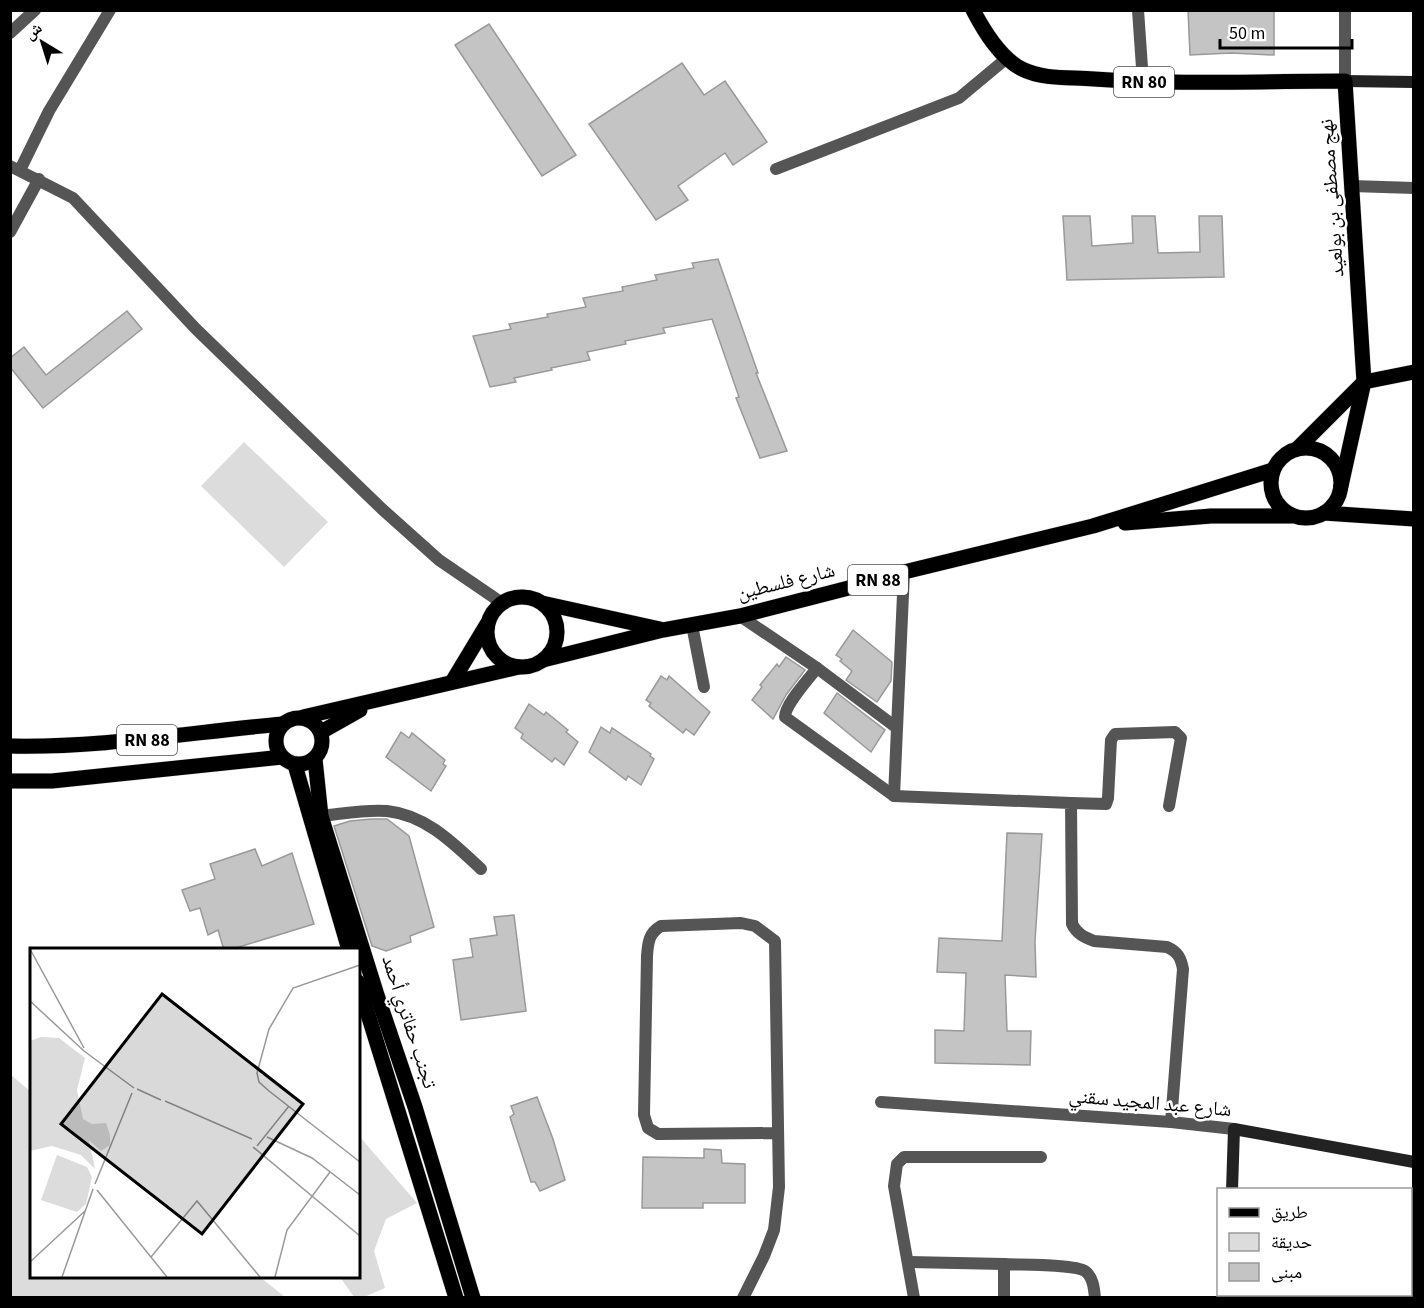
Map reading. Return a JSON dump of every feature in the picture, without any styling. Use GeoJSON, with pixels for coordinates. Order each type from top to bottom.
{"type":"FeatureCollection","features":[{"type":"Feature","properties":{"kind":"main road","name":"RN 80"},"geometry":{"type":"LineString","coordinates":[[973,10],[983,29],[1007,58],[1020,68],[1040,76],[1143,82],[1345,81]]}},
{"type":"Feature","properties":{"kind":"main road"},"geometry":{"type":"LineString","coordinates":[[1345,81],[1413,82]]}},
{"type":"Feature","properties":{"kind":"main road","name":"نهج مصطفى بن بولعيد"},"geometry":{"type":"LineString","coordinates":[[1341,486],[1364,382],[1345,81]]}},
{"type":"Feature","properties":{"kind":"main road"},"geometry":{"type":"LineString","coordinates":[[1297,449],[1319,450],[1329,456],[1340,475],[1341,486],[1338,497],[1324,513],[1314,518],[1303,519],[1292,516],[1276,502],[1270,481],[1278,461],[1297,449],[1364,382],[1413,372]]}},
{"type":"Feature","properties":{"kind":"main road","name":"شارع فلسطين"},"geometry":{"type":"LineString","coordinates":[[663,630],[740,616],[904,572],[1093,526],[1273,470]]}},
{"type":"Feature","properties":{"kind":"main road"},"geometry":{"type":"LineString","coordinates":[[1324,513],[1413,519]]}},
{"type":"Feature","properties":{"kind":"main road","name":"شارع فلسطين"},"geometry":{"type":"LineString","coordinates":[[1093,526],[1212,516],[1292,516]]}},
{"type":"Feature","properties":{"kind":"main road"},"geometry":{"type":"LineString","coordinates":[[303,717],[317,725],[321,732],[322,746],[315,759],[295,765],[282,757],[278,751],[276,737],[288,720],[536,664],[551,652],[556,642],[555,620],[550,610],[542,603],[522,597],[512,598],[495,608],[452,682]]}},
{"type":"Feature","properties":{"kind":"main road","name":"RN 88"},"geometry":{"type":"LineString","coordinates":[[542,603],[663,630]]}},
{"type":"Feature","properties":{"kind":"main road"},"geometry":{"type":"LineString","coordinates":[[487,624],[488,644],[493,654],[509,665],[519,668]]}},
{"type":"Feature","properties":{"kind":"main road","name":"RN 88"},"geometry":{"type":"LineString","coordinates":[[543,660],[663,630]]}},
{"type":"Feature","properties":{"kind":"main road"},"geometry":{"type":"LineString","coordinates":[[321,732],[376,701]]}},
{"type":"Feature","properties":{"kind":"main road","name":"RN 88"},"geometry":{"type":"LineString","coordinates":[[10,746],[54,747],[123,742],[283,724]]}},
{"type":"Feature","properties":{"kind":"main road","name":"RN 88"},"geometry":{"type":"LineString","coordinates":[[10,781],[52,782],[282,757]]}},
{"type":"Feature","properties":{"kind":"main road","name":"تجنب حفاتري أحمد"},"geometry":{"type":"LineString","coordinates":[[315,759],[321,816],[415,1107],[473,1298]]}},
{"type":"Feature","properties":{"kind":"main road","name":"تجنب حفاتري أحمد"},"geometry":{"type":"LineString","coordinates":[[295,765],[348,948]]}},
{"type":"Feature","properties":{"kind":"main road","name":"تجنب حفاتري أحمد"},"geometry":{"type":"LineString","coordinates":[[360,988],[456,1298]]}},
{"type":"Feature","properties":{"kind":"main road"},"geometry":{"type":"LineString","coordinates":[[1232,1188],[1234,1129]]}},
{"type":"Feature","properties":{"kind":"main road","name":"شارع عبد المجيد سقني"},"geometry":{"type":"LineString","coordinates":[[1234,1129],[1413,1162]]}},
{"type":"Feature","properties":{"kind":"street"},"geometry":{"type":"LineString","coordinates":[[10,33],[35,10]]}},
{"type":"Feature","properties":{"kind":"street"},"geometry":{"type":"LineString","coordinates":[[110,10],[15,168],[74,198],[196,329],[382,509],[439,560],[502,603]]}},
{"type":"Feature","properties":{"kind":"street"},"geometry":{"type":"LineString","coordinates":[[1138,10],[1143,82]]}},
{"type":"Feature","properties":{"kind":"street","name":"نهج مصطفى بن بولعيد"},"geometry":{"type":"LineString","coordinates":[[1345,10],[1345,81]]}},
{"type":"Feature","properties":{"kind":"street"},"geometry":{"type":"LineString","coordinates":[[776,169],[959,98],[1007,58]]}},
{"type":"Feature","properties":{"kind":"street"},"geometry":{"type":"LineString","coordinates":[[10,232],[39,179]]}},
{"type":"Feature","properties":{"kind":"street"},"geometry":{"type":"LineString","coordinates":[[1352,186],[1413,188]]}},
{"type":"Feature","properties":{"kind":"street"},"geometry":{"type":"LineString","coordinates":[[894,796],[904,572]]}},
{"type":"Feature","properties":{"kind":"street"},"geometry":{"type":"LineString","coordinates":[[740,616],[817,668],[897,728]]}},
{"type":"Feature","properties":{"kind":"street"},"geometry":{"type":"LineString","coordinates":[[692,625],[704,687]]}},
{"type":"Feature","properties":{"kind":"street"},"geometry":{"type":"LineString","coordinates":[[817,668],[785,713],[787,720],[894,796],[1106,804],[1111,740],[1115,734],[1175,732],[1180,738],[1169,806]]}},
{"type":"Feature","properties":{"kind":"street"},"geometry":{"type":"LineString","coordinates":[[1071,803],[1071,900],[1072,924],[1076,931],[1094,941],[1167,947],[1175,951],[1182,962],[1171,1122]]}},
{"type":"Feature","properties":{"kind":"street"},"geometry":{"type":"LineString","coordinates":[[321,816],[387,811],[416,817],[433,828],[481,869]]}},
{"type":"Feature","properties":{"kind":"street"},"geometry":{"type":"LineString","coordinates":[[743,1298],[774,1230],[778,1187],[775,941],[755,926],[741,922],[662,926],[656,929],[649,939],[647,956],[644,1115],[648,1128],[658,1134],[777,1133]]}},
{"type":"Feature","properties":{"kind":"street","name":"شارع عبد المجيد سقني"},"geometry":{"type":"LineString","coordinates":[[881,1102],[1171,1122],[1234,1129]]}},
{"type":"Feature","properties":{"kind":"street"},"geometry":{"type":"LineString","coordinates":[[914,1298],[894,1186],[897,1164],[904,1157],[1041,1157]]}},
{"type":"Feature","properties":{"kind":"street"},"geometry":{"type":"LineString","coordinates":[[909,1262],[1077,1268],[1088,1274],[1094,1288],[1095,1298]]}},
{"type":"Feature","properties":{"kind":"street"},"geometry":{"type":"LineString","coordinates":[[1004,1264],[1004,1298]]}},
{"type":"Feature","properties":{"kind":"green space"},"geometry":{"type":"Polygon","coordinates":[[[244,442],[328,522],[284,567],[201,486],[244,442]]]}},
{"type":"Feature","properties":{"kind":"green space"},"geometry":{"type":"Polygon","coordinates":[[[10,1074],[30,1091],[30,1278],[261,1278],[285,1297],[11,1297],[10,1074]]]}},
{"type":"Feature","properties":{"kind":"green space"},"geometry":{"type":"Polygon","coordinates":[[[360,1137],[417,1203],[386,1219],[374,1251],[385,1288],[364,1297],[354,1297],[341,1278],[360,1278],[360,1137]]]}},
{"type":"Feature","properties":{"kind":"building"},"geometry":{"type":"Polygon","coordinates":[[[1188,10],[1274,10],[1274,55],[1231,53],[1190,55],[1188,10]]]}},
{"type":"Feature","properties":{"kind":"building"},"geometry":{"type":"Polygon","coordinates":[[[489,24],[576,155],[542,176],[455,45],[489,24]]]}},
{"type":"Feature","properties":{"kind":"building"},"geometry":{"type":"Polygon","coordinates":[[[682,63],[704,95],[725,81],[767,142],[733,165],[725,153],[678,186],[688,200],[656,220],[589,124],[682,63]]]}},
{"type":"Feature","properties":{"kind":"building"},"geometry":{"type":"Polygon","coordinates":[[[1063,216],[1090,216],[1092,246],[1133,243],[1132,216],[1155,216],[1158,253],[1200,252],[1199,216],[1222,216],[1224,277],[1067,280],[1063,216]]]}},
{"type":"Feature","properties":{"kind":"building"},"geometry":{"type":"Polygon","coordinates":[[[718,259],[758,373],[756,373],[787,451],[760,458],[736,398],[739,397],[712,319],[663,328],[665,333],[587,352],[590,360],[551,368],[552,370],[514,378],[516,382],[490,387],[473,336],[511,329],[509,324],[548,317],[547,314],[586,307],[583,298],[623,291],[622,287],[657,280],[655,275],[694,268],[692,263],[718,259]]]}},
{"type":"Feature","properties":{"kind":"building"},"geometry":{"type":"Polygon","coordinates":[[[127,311],[142,329],[43,408],[10,367],[10,358],[24,347],[46,375],[127,311]]]}},
{"type":"Feature","properties":{"kind":"building"},"geometry":{"type":"Polygon","coordinates":[[[853,630],[892,662],[891,681],[877,702],[846,680],[852,671],[836,655],[853,630]]]}},
{"type":"Feature","properties":{"kind":"building"},"geometry":{"type":"Polygon","coordinates":[[[786,657],[805,670],[786,695],[773,719],[752,700],[762,687],[760,685],[777,664],[779,667],[786,657]]]}},
{"type":"Feature","properties":{"kind":"building"},"geometry":{"type":"Polygon","coordinates":[[[661,676],[667,680],[669,676],[710,712],[694,735],[686,729],[683,733],[649,706],[651,703],[646,700],[661,676]]]}},
{"type":"Feature","properties":{"kind":"building"},"geometry":{"type":"Polygon","coordinates":[[[837,693],[885,730],[871,752],[824,713],[837,693]]]}},
{"type":"Feature","properties":{"kind":"building"},"geometry":{"type":"Polygon","coordinates":[[[529,704],[544,715],[546,712],[568,730],[566,732],[578,742],[564,765],[555,758],[552,762],[521,738],[523,734],[515,728],[529,704]]]}},
{"type":"Feature","properties":{"kind":"building"},"geometry":{"type":"Polygon","coordinates":[[[601,727],[610,733],[612,728],[651,754],[650,756],[654,759],[641,785],[628,776],[626,780],[589,752],[601,727]]]}},
{"type":"Feature","properties":{"kind":"building"},"geometry":{"type":"Polygon","coordinates":[[[401,732],[409,738],[412,733],[445,760],[443,764],[446,766],[431,791],[386,757],[401,732]]]}},
{"type":"Feature","properties":{"kind":"building"},"geometry":{"type":"Polygon","coordinates":[[[387,819],[409,836],[434,927],[410,936],[411,942],[386,951],[372,946],[334,826],[350,821],[387,819]]]}},
{"type":"Feature","properties":{"kind":"building"},"geometry":{"type":"Polygon","coordinates":[[[1007,833],[1042,834],[1035,941],[1036,977],[1005,975],[1007,1031],[1031,1031],[1030,1065],[935,1063],[935,1030],[964,1031],[966,973],[937,972],[939,938],[1002,941],[1007,833]]]}},
{"type":"Feature","properties":{"kind":"building"},"geometry":{"type":"Polygon","coordinates":[[[255,849],[262,866],[292,853],[314,924],[236,948],[223,948],[218,930],[208,935],[200,908],[190,911],[182,890],[215,879],[210,864],[255,849]]]}},
{"type":"Feature","properties":{"kind":"building"},"geometry":{"type":"Polygon","coordinates":[[[514,915],[526,1011],[461,1020],[453,960],[473,957],[470,939],[497,935],[494,917],[514,915]]]}},
{"type":"Feature","properties":{"kind":"building"},"geometry":{"type":"Polygon","coordinates":[[[537,1097],[565,1180],[540,1191],[535,1182],[531,1182],[510,1117],[514,1114],[511,1106],[537,1097]]]}},
{"type":"Feature","properties":{"kind":"building"},"geometry":{"type":"Polygon","coordinates":[[[704,1149],[721,1150],[722,1163],[745,1164],[745,1203],[703,1203],[703,1208],[642,1208],[643,1157],[704,1158],[704,1149]]]}}]}
